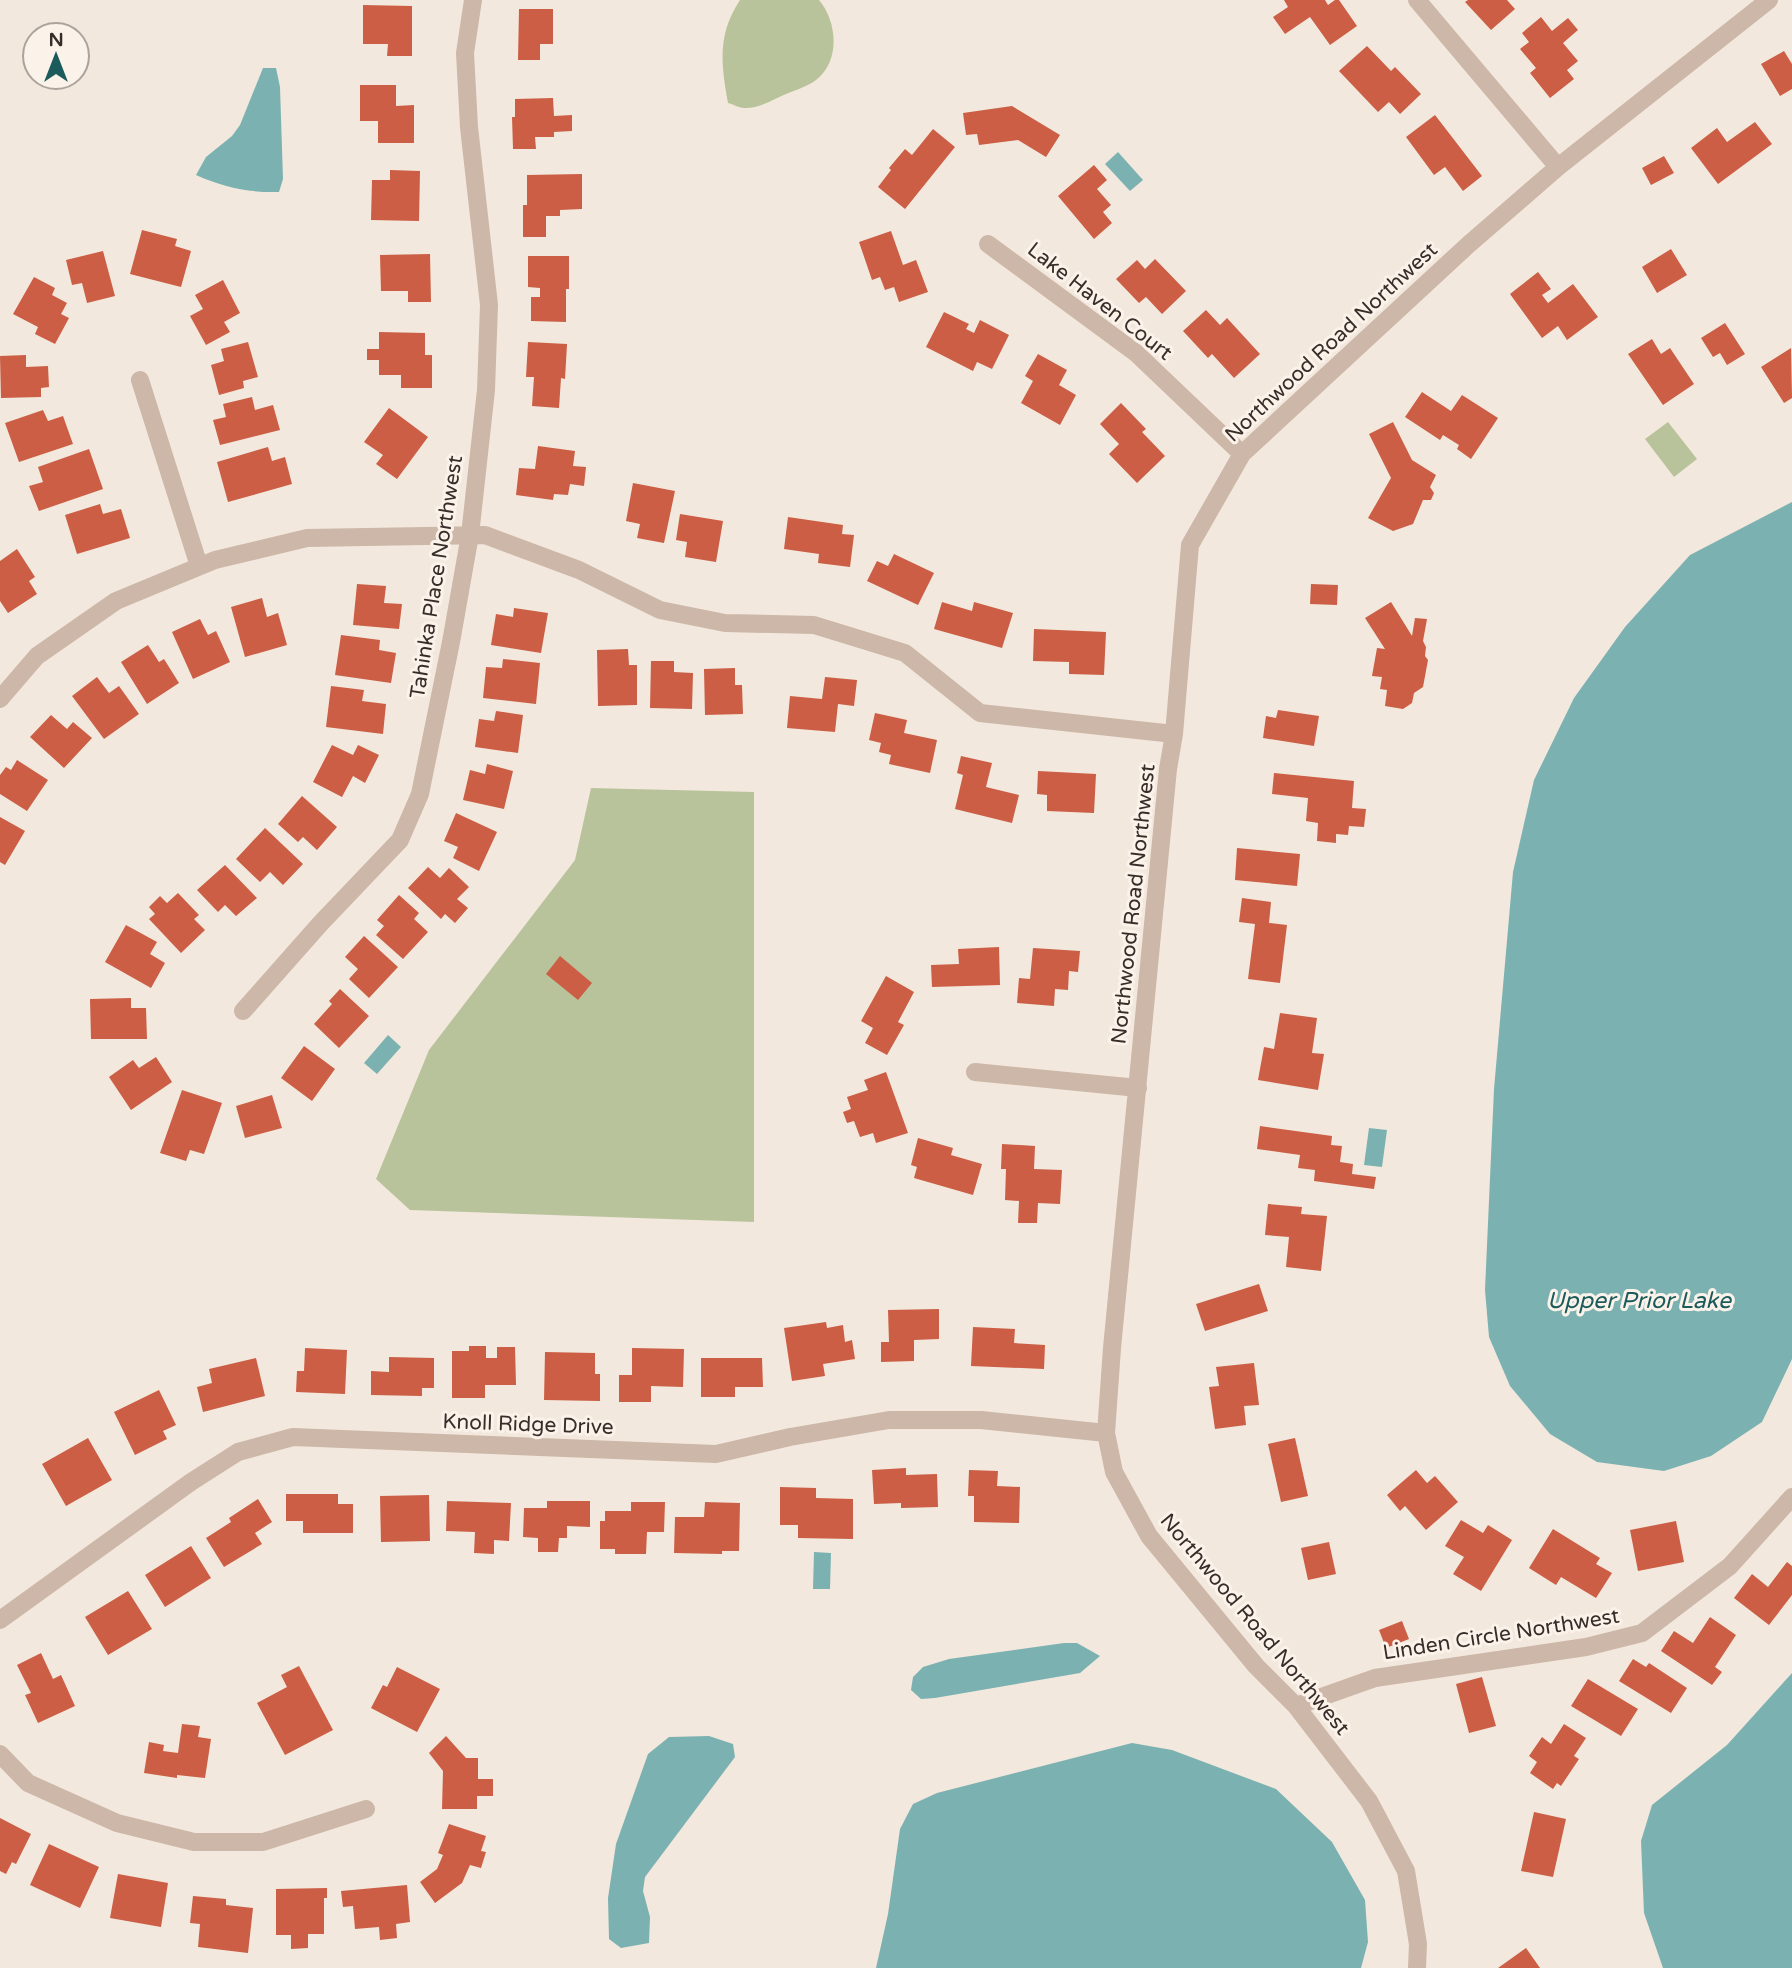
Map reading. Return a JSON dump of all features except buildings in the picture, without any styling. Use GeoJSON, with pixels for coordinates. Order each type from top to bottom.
{"type":"FeatureCollection","features":[{"type":"Feature","properties":{"kind":"street","name":"Tahinka Place Northwest"},"geometry":{"type":"LineString","coordinates":[[243,1012],[400,840],[420,794],[470,535],[485,390],[489,305],[469,127],[465,52],[473,0]]}},
{"type":"Feature","properties":{"kind":"street"},"geometry":{"type":"LineString","coordinates":[[1417,0],[1558,167]]}},
{"type":"Feature","properties":{"kind":"street","name":"Northwood Road Northwest"},"geometry":{"type":"LineString","coordinates":[[1417,1968],[1418,1944],[1406,1871],[1369,1801],[1296,1706],[1256,1666],[1149,1536],[1114,1472],[1107,1433],[1112,1348],[1174,734],[1190,545],[1242,454],[1468,245],[1558,167],[1769,0]]}},
{"type":"Feature","properties":{"kind":"street","name":"Lake Haven Court"},"geometry":{"type":"LineString","coordinates":[[988,244],[1136,353],[1242,454]]}},
{"type":"Feature","properties":{"kind":"street"},"geometry":{"type":"LineString","coordinates":[[140,380],[199,566]]}},
{"type":"Feature","properties":{"kind":"street"},"geometry":{"type":"LineString","coordinates":[[0,699],[37,656],[116,601],[215,560],[307,538],[485,535],[579,570],[660,610],[725,623],[814,625],[905,653],[980,713],[1174,734]]}},
{"type":"Feature","properties":{"kind":"street"},"geometry":{"type":"LineString","coordinates":[[975,1072],[1138,1088]]}},
{"type":"Feature","properties":{"kind":"street","name":"Knoll Ridge Drive"},"geometry":{"type":"LineString","coordinates":[[0,1620],[191,1482],[238,1452],[293,1437],[716,1454],[790,1437],[889,1420],[981,1420],[1107,1433]]}},
{"type":"Feature","properties":{"kind":"street","name":"Linden Circle Northwest"},"geometry":{"type":"LineString","coordinates":[[1296,1706],[1375,1678],[1586,1647],[1642,1633],[1730,1566],[1792,1497]]}},
{"type":"Feature","properties":{"kind":"street"},"geometry":{"type":"LineString","coordinates":[[0,1754],[27,1783],[117,1822],[194,1842],[263,1842],[366,1809]]}},
{"type":"Feature","properties":{"kind":"green space"},"geometry":{"type":"Polygon","coordinates":[[[740,0],[819,0],[830,19],[834,41],[830,62],[824,72],[809,84],[760,105],[744,108],[728,103],[723,62],[724,38],[727,25],[740,0]]]}},
{"type":"Feature","properties":{"kind":"green space"},"geometry":{"type":"Polygon","coordinates":[[[1668,422],[1697,459],[1674,477],[1645,439],[1668,422]]]}},
{"type":"Feature","properties":{"kind":"green space"},"geometry":{"type":"Polygon","coordinates":[[[591,788],[754,792],[754,1222],[410,1210],[376,1179],[429,1050],[575,860],[591,788]]]}},
{"type":"Feature","properties":{"kind":"water"},"geometry":{"type":"Polygon","coordinates":[[[263,68],[276,68],[280,87],[283,179],[279,192],[236,188],[196,175],[206,157],[232,136],[240,125],[263,68]]]}},
{"type":"Feature","properties":{"kind":"water"},"geometry":{"type":"Polygon","coordinates":[[[1118,152],[1143,180],[1130,191],[1105,164],[1118,152]]]}},
{"type":"Feature","properties":{"kind":"water","name":"Upper Prior Lake"},"geometry":{"type":"Polygon","coordinates":[[[1792,502],[1792,1359],[1762,1422],[1711,1456],[1664,1471],[1597,1462],[1550,1434],[1510,1386],[1489,1337],[1485,1290],[1494,1089],[1513,872],[1534,780],[1574,698],[1625,627],[1690,555],[1792,502]]]}},
{"type":"Feature","properties":{"kind":"water"},"geometry":{"type":"Polygon","coordinates":[[[388,1035],[401,1047],[377,1074],[364,1063],[388,1035]]]}},
{"type":"Feature","properties":{"kind":"water"},"geometry":{"type":"Polygon","coordinates":[[[1369,1128],[1387,1130],[1382,1167],[1364,1165],[1369,1128]]]}},
{"type":"Feature","properties":{"kind":"water"},"geometry":{"type":"Polygon","coordinates":[[[814,1552],[831,1553],[830,1589],[813,1589],[814,1552]]]}},
{"type":"Feature","properties":{"kind":"water"},"geometry":{"type":"Polygon","coordinates":[[[1077,1643],[1100,1656],[1080,1673],[935,1698],[921,1699],[911,1690],[913,1677],[923,1667],[949,1659],[1077,1643]]]}},
{"type":"Feature","properties":{"kind":"water"},"geometry":{"type":"Polygon","coordinates":[[[1792,1673],[1792,1968],[1663,1968],[1644,1913],[1641,1841],[1652,1805],[1727,1745],[1792,1673]]]}},
{"type":"Feature","properties":{"kind":"water"},"geometry":{"type":"Polygon","coordinates":[[[709,1736],[733,1744],[735,1757],[645,1877],[643,1891],[650,1917],[649,1943],[621,1948],[609,1939],[608,1898],[616,1844],[648,1754],[669,1737],[709,1736]]]}},
{"type":"Feature","properties":{"kind":"water"},"geometry":{"type":"Polygon","coordinates":[[[1132,1743],[1172,1750],[1276,1789],[1332,1842],[1365,1900],[1368,1942],[1361,1968],[876,1968],[888,1914],[900,1829],[913,1804],[937,1793],[1132,1743]]]}}]}
